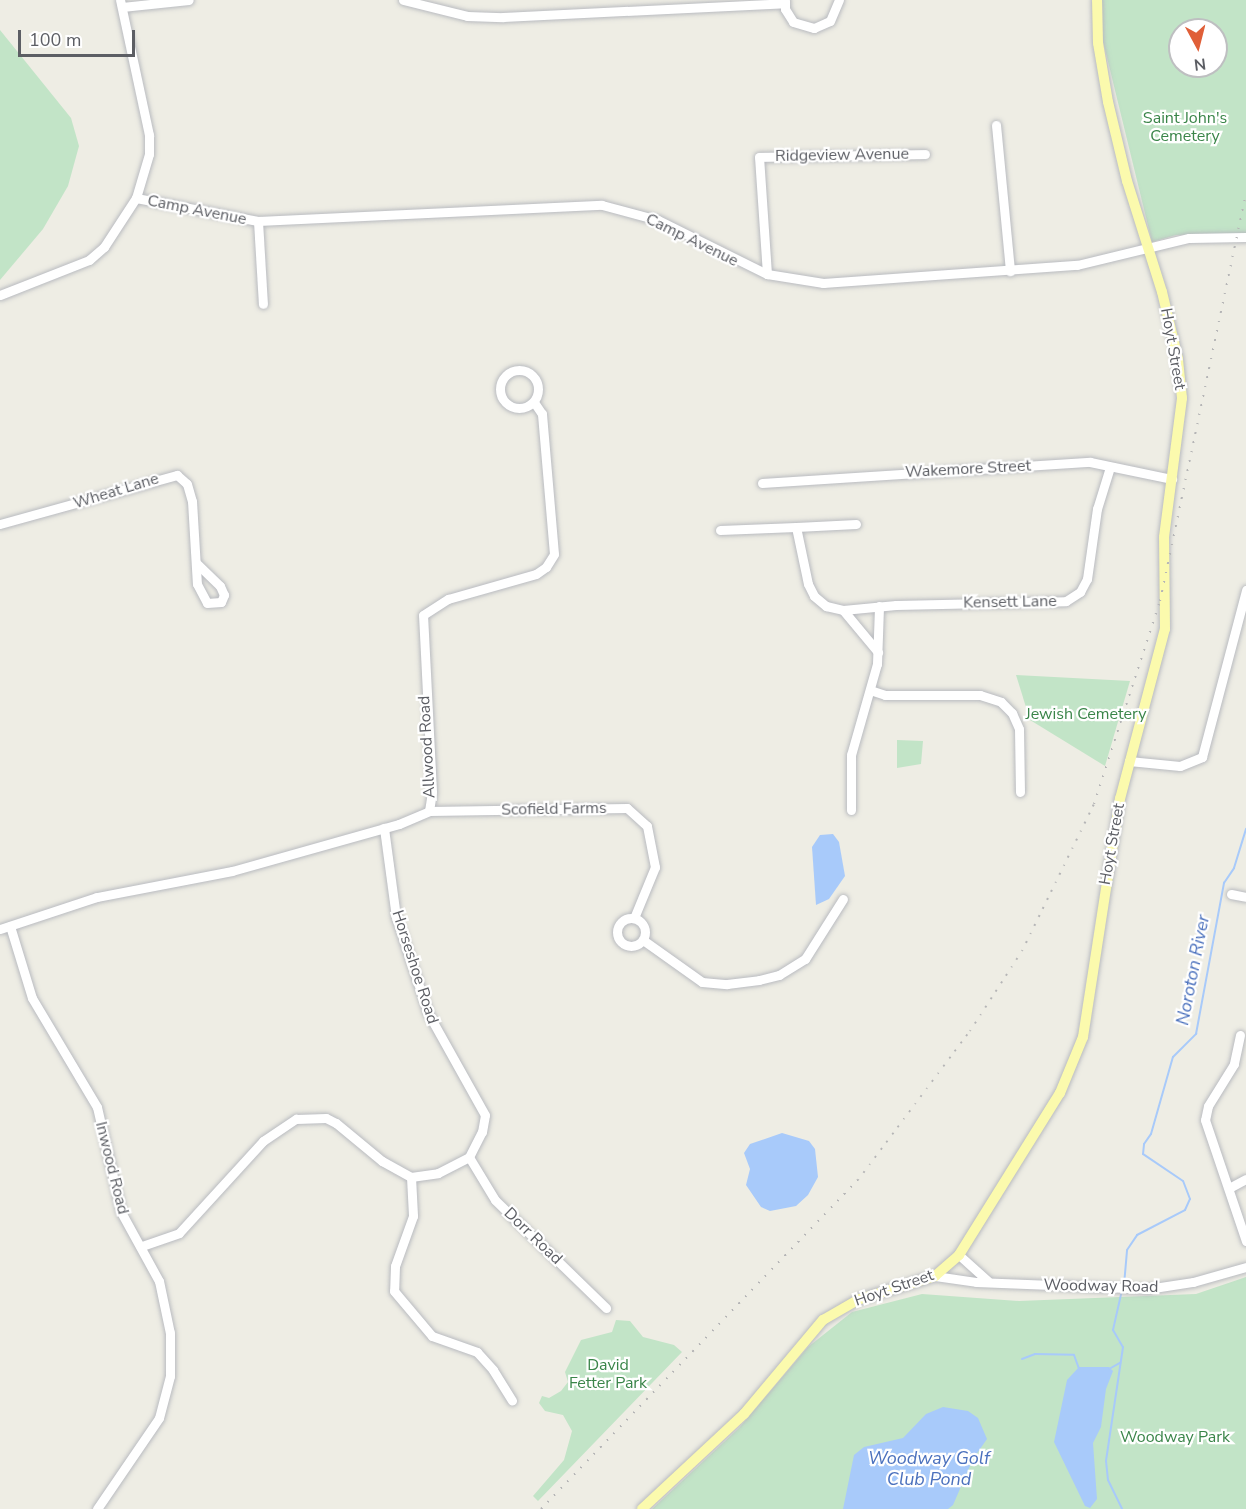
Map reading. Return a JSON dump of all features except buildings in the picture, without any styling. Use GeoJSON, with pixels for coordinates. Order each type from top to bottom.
{"type":"FeatureCollection","features":[{"type":"Feature","properties":{"kind":"main road","name":"Hoyt Street"},"geometry":{"type":"LineString","coordinates":[[642,1509],[744,1414],[823,1320],[857,1300],[935,1276],[959,1255],[1060,1093],[1080,1045],[1102,896],[1129,761],[1165,629],[1164,537],[1181,420],[1180,372],[1150,249],[1127,181],[1110,109],[1098,44],[1097,0]]}},
{"type":"Feature","properties":{"kind":"street"},"geometry":{"type":"LineString","coordinates":[[0,295],[89,260],[104,247],[136,198],[149,154],[149,135],[121,3],[189,0]]}},
{"type":"Feature","properties":{"kind":"street"},"geometry":{"type":"LineString","coordinates":[[403,0],[417,1],[467,16],[503,17],[785,2],[793,22],[814,28],[830,21],[839,0]]}},
{"type":"Feature","properties":{"kind":"street"},"geometry":{"type":"LineString","coordinates":[[996,125],[1010,272]]}},
{"type":"Feature","properties":{"kind":"street","name":"Ridgeview Avenue"},"geometry":{"type":"LineString","coordinates":[[767,274],[759,157],[925,154]]}},
{"type":"Feature","properties":{"kind":"street","name":"Camp Avenue"},"geometry":{"type":"LineString","coordinates":[[136,198],[258,221],[602,205],[658,220],[767,274],[823,283],[1010,272],[1077,265],[1189,238],[1246,237]]}},
{"type":"Feature","properties":{"kind":"street"},"geometry":{"type":"LineString","coordinates":[[258,221],[263,304]]}},
{"type":"Feature","properties":{"kind":"street","name":"Allwood Road"},"geometry":{"type":"LineString","coordinates":[[5,927],[97,897],[232,871],[384,828],[429,812],[432,792],[423,615],[448,599],[536,574],[546,567],[554,554],[542,414],[534,402],[538,383],[530,372],[519,369],[503,377],[499,388],[506,404],[518,408],[534,402]]}},
{"type":"Feature","properties":{"kind":"street","name":"Wakemore Street"},"geometry":{"type":"LineString","coordinates":[[762,483],[1079,462],[1172,478]]}},
{"type":"Feature","properties":{"kind":"street","name":"Kensett Lane"},"geometry":{"type":"LineString","coordinates":[[843,610],[879,606],[1057,602],[1075,598],[1087,579],[1096,509],[1110,467]]}},
{"type":"Feature","properties":{"kind":"street","name":"Wheat Lane"},"geometry":{"type":"LineString","coordinates":[[0,524],[177,475],[185,479],[190,491],[196,563]]}},
{"type":"Feature","properties":{"kind":"street"},"geometry":{"type":"LineString","coordinates":[[720,530],[856,524]]}},
{"type":"Feature","properties":{"kind":"street"},"geometry":{"type":"LineString","coordinates":[[795,527],[814,596],[826,606],[843,610],[878,652]]}},
{"type":"Feature","properties":{"kind":"street"},"geometry":{"type":"LineString","coordinates":[[1129,761],[1180,766],[1202,758],[1246,590]]}},
{"type":"Feature","properties":{"kind":"street"},"geometry":{"type":"LineString","coordinates":[[851,810],[851,755],[870,690],[878,652],[879,606]]}},
{"type":"Feature","properties":{"kind":"street"},"geometry":{"type":"LineString","coordinates":[[870,690],[885,695],[980,695],[1006,706],[1019,729],[1020,792]]}},
{"type":"Feature","properties":{"kind":"street","name":"Scofield Farms"},"geometry":{"type":"LineString","coordinates":[[429,812],[627,808],[647,826],[655,867],[634,918],[620,922],[617,936],[628,946],[643,940],[702,982],[727,984],[779,975],[806,959],[843,899]]}},
{"type":"Feature","properties":{"kind":"street","name":"Horseshoe Road"},"geometry":{"type":"LineString","coordinates":[[384,828],[396,917],[428,1013],[485,1114],[482,1132],[469,1157]]}},
{"type":"Feature","properties":{"kind":"street"},"geometry":{"type":"LineString","coordinates":[[1231,894],[1246,897]]}},
{"type":"Feature","properties":{"kind":"street"},"geometry":{"type":"LineString","coordinates":[[634,918],[644,927],[643,940]]}},
{"type":"Feature","properties":{"kind":"street","name":"Inwood Road"},"geometry":{"type":"LineString","coordinates":[[5,927],[32,998],[97,1107],[121,1212],[142,1246],[159,1281],[166,1307],[170,1333],[170,1376],[155,1426],[97,1509]]}},
{"type":"Feature","properties":{"kind":"street"},"geometry":{"type":"LineString","coordinates":[[1240,1035],[1234,1064],[1206,1114],[1208,1132],[1246,1241]]}},
{"type":"Feature","properties":{"kind":"street"},"geometry":{"type":"LineString","coordinates":[[142,1246],[179,1233],[263,1141],[296,1119],[326,1118],[336,1123],[382,1161],[411,1177],[438,1173],[469,1157]]}},
{"type":"Feature","properties":{"kind":"street","name":"Dorr Road"},"geometry":{"type":"LineString","coordinates":[[469,1157],[495,1200],[606,1308]]}},
{"type":"Feature","properties":{"kind":"street"},"geometry":{"type":"LineString","coordinates":[[411,1177],[414,1216],[394,1266],[394,1291],[432,1336],[448,1345],[468,1347],[483,1358],[512,1401]]}},
{"type":"Feature","properties":{"kind":"street"},"geometry":{"type":"LineString","coordinates":[[1229,1188],[1246,1179]]}},
{"type":"Feature","properties":{"kind":"street"},"geometry":{"type":"LineString","coordinates":[[959,1255],[976,1274],[990,1282]]}},
{"type":"Feature","properties":{"kind":"street","name":"Woodway Road"},"geometry":{"type":"LineString","coordinates":[[935,1276],[990,1282],[1127,1289],[1176,1286],[1246,1267]]}},
{"type":"Feature","properties":{"kind":"green space","name":"Saint John's Cemetery"},"geometry":{"type":"Polygon","coordinates":[[[1102,0],[1246,0],[1246,234],[1176,235],[1152,242],[1103,41],[1102,0]]]}},
{"type":"Feature","properties":{"kind":"green space"},"geometry":{"type":"Polygon","coordinates":[[[0,30],[71,118],[79,146],[68,186],[43,229],[0,280],[0,30]]]}},
{"type":"Feature","properties":{"kind":"green space","name":"Jewish Cemetery"},"geometry":{"type":"Polygon","coordinates":[[[1016,675],[1130,681],[1105,766],[1030,720],[1016,675]]]}},
{"type":"Feature","properties":{"kind":"green space"},"geometry":{"type":"Polygon","coordinates":[[[897,740],[923,741],[921,764],[897,768],[897,740]]]}},
{"type":"Feature","properties":{"kind":"green space","name":"Woodway Park"},"geometry":{"type":"Polygon","coordinates":[[[1246,1277],[1246,1509],[652,1509],[739,1428],[808,1347],[852,1312],[922,1294],[1019,1301],[1196,1294],[1246,1277]]]}},
{"type":"Feature","properties":{"kind":"green space","name":"David Fetter Park"},"geometry":{"type":"Polygon","coordinates":[[[616,1320],[630,1321],[643,1337],[674,1345],[682,1352],[538,1501],[533,1496],[564,1460],[572,1431],[563,1415],[545,1411],[539,1403],[542,1396],[549,1398],[561,1391],[568,1382],[565,1372],[581,1340],[612,1332],[616,1320]]]}},
{"type":"Feature","properties":{"kind":"water"},"geometry":{"type":"Polygon","coordinates":[[[833,834],[839,842],[845,876],[829,899],[816,905],[812,847],[820,835],[833,834]]]}},
{"type":"Feature","properties":{"kind":"water"},"geometry":{"type":"Polygon","coordinates":[[[782,1133],[809,1141],[815,1149],[818,1177],[808,1195],[796,1206],[770,1211],[761,1207],[746,1185],[750,1169],[744,1153],[750,1144],[782,1133]]]}},
{"type":"Feature","properties":{"kind":"water"},"geometry":{"type":"Polygon","coordinates":[[[1079,1367],[1109,1367],[1113,1371],[1106,1389],[1101,1427],[1093,1443],[1097,1499],[1090,1508],[1085,1506],[1054,1442],[1067,1380],[1079,1367]]]}},
{"type":"Feature","properties":{"kind":"water","name":"Woodway Golf Club Pond"},"geometry":{"type":"Polygon","coordinates":[[[943,1407],[968,1411],[978,1418],[987,1439],[973,1459],[953,1505],[948,1509],[843,1509],[854,1455],[864,1447],[903,1438],[926,1414],[943,1407]]]}},
{"type":"Feature","properties":{"kind":"waterway","name":"Noroton River"},"geometry":{"type":"LineString","coordinates":[[1124,1285],[1127,1250],[1137,1235],[1185,1210],[1190,1199],[1183,1181],[1143,1154],[1144,1144],[1151,1134],[1173,1057],[1196,1034],[1224,883],[1234,868],[1246,829]]}},
{"type":"Feature","properties":{"kind":"waterway","name":"Noroton River"},"geometry":{"type":"LineString","coordinates":[[1122,1290],[1113,1330],[1123,1347],[1106,1461],[1108,1480],[1122,1509]]}},
{"type":"Feature","properties":{"kind":"waterway"},"geometry":{"type":"LineString","coordinates":[[1022,1359],[1035,1354],[1074,1355],[1079,1369]]}},
{"type":"Feature","properties":{"kind":"waterway"},"geometry":{"type":"LineString","coordinates":[[1109,1369],[1120,1363]]}},
{"type":"Feature","properties":{"kind":"railway"},"geometry":{"type":"LineString","coordinates":[[541,1509],[858,1180],[970,1031],[1022,951],[1094,804],[1160,601],[1246,193]]}}]}
